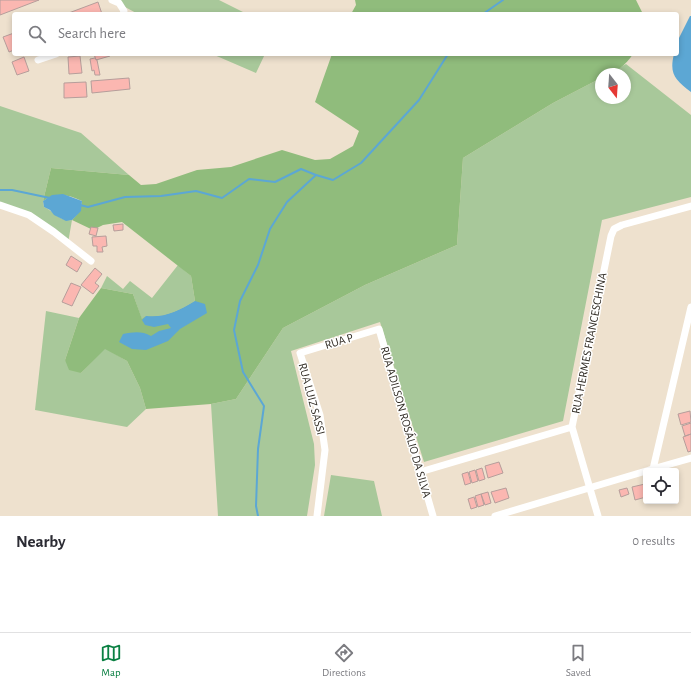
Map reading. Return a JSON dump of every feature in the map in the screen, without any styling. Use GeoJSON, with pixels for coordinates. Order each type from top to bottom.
{"type":"FeatureCollection","features":[{"type":"Feature","properties":{"kind":"street"},"geometry":{"type":"LineString","coordinates":[[112,0],[119,3],[124,12]]}},
{"type":"Feature","properties":{"kind":"street"},"geometry":{"type":"LineString","coordinates":[[38,60],[50,56]]}},
{"type":"Feature","properties":{"kind":"street"},"geometry":{"type":"LineString","coordinates":[[0,205],[29,215],[54,232],[91,261]]}},
{"type":"Feature","properties":{"kind":"street","name":"RUA HERMES FRANCESCHINA"},"geometry":{"type":"LineString","coordinates":[[420,472],[572,427],[611,236],[614,229],[691,206]]}},
{"type":"Feature","properties":{"kind":"street"},"geometry":{"type":"LineString","coordinates":[[649,468],[691,307]]}},
{"type":"Feature","properties":{"kind":"street","name":"RUA P"},"geometry":{"type":"LineString","coordinates":[[300,353],[379,329]]}},
{"type":"Feature","properties":{"kind":"street","name":"RUA ADILSON ROSÁLIO DA SILVA"},"geometry":{"type":"LineString","coordinates":[[379,329],[433,516]]}},
{"type":"Feature","properties":{"kind":"street","name":"RUA LUIZ SASSI"},"geometry":{"type":"LineString","coordinates":[[300,353],[320,415],[325,450],[317,516]]}},
{"type":"Feature","properties":{"kind":"street"},"geometry":{"type":"LineString","coordinates":[[572,427],[598,516]]}},
{"type":"Feature","properties":{"kind":"street"},"geometry":{"type":"LineString","coordinates":[[655,468],[691,458]]}},
{"type":"Feature","properties":{"kind":"street"},"geometry":{"type":"LineString","coordinates":[[495,516],[643,472]]}},
{"type":"Feature","properties":{"kind":"green space"},"geometry":{"type":"Polygon","coordinates":[[[112,0],[219,0],[243,12],[134,12],[112,0]]]}},
{"type":"Feature","properties":{"kind":"green space"},"geometry":{"type":"Polygon","coordinates":[[[355,0],[636,0],[642,12],[352,12],[356,5],[355,0]]]}},
{"type":"Feature","properties":{"kind":"green space"},"geometry":{"type":"Polygon","coordinates":[[[217,56],[264,56],[256,73],[217,56]]]}},
{"type":"Feature","properties":{"kind":"green space"},"geometry":{"type":"Polygon","coordinates":[[[331,56],[632,56],[620,68],[595,68],[595,81],[553,103],[463,158],[457,245],[365,285],[283,328],[236,399],[211,404],[146,409],[140,388],[127,361],[105,349],[81,373],[69,370],[65,360],[79,318],[101,288],[133,294],[142,319],[146,316],[159,316],[171,313],[195,301],[191,276],[122,222],[103,225],[93,230],[72,220],[80,211],[82,201],[71,197],[57,195],[43,201],[51,168],[129,175],[141,185],[156,184],[197,170],[231,167],[282,150],[315,160],[330,159],[353,146],[359,131],[315,102],[331,56]]]}},
{"type":"Feature","properties":{"kind":"green space"},"geometry":{"type":"Polygon","coordinates":[[[626,64],[691,115],[691,197],[602,220],[563,421],[424,462],[380,322],[291,351],[314,444],[315,465],[307,516],[218,516],[211,404],[236,399],[283,328],[365,285],[457,245],[463,158],[553,103],[595,81],[595,104],[631,104],[631,68],[619,68],[626,64]]]}},
{"type":"Feature","properties":{"kind":"green space"},"geometry":{"type":"Polygon","coordinates":[[[0,106],[81,133],[129,175],[51,168],[43,201],[44,207],[60,218],[72,220],[68,243],[29,215],[0,205],[0,106]]]}},
{"type":"Feature","properties":{"kind":"green space"},"geometry":{"type":"Polygon","coordinates":[[[178,265],[191,276],[195,301],[177,311],[165,315],[146,316],[142,320],[133,294],[101,288],[107,276],[123,289],[130,281],[152,298],[178,265]]]}},
{"type":"Feature","properties":{"kind":"green space"},"geometry":{"type":"Polygon","coordinates":[[[46,311],[79,318],[65,360],[81,373],[105,348],[127,361],[140,388],[146,409],[127,427],[35,410],[46,311]]]}},
{"type":"Feature","properties":{"kind":"green space"},"geometry":{"type":"Polygon","coordinates":[[[331,475],[374,481],[382,516],[324,516],[331,475]]]}},
{"type":"Feature","properties":{"kind":"water"},"geometry":{"type":"Polygon","coordinates":[[[691,16],[691,92],[677,80],[673,72],[672,67],[674,56],[679,56],[679,38],[691,16]]]}},
{"type":"Feature","properties":{"kind":"water"},"geometry":{"type":"Polygon","coordinates":[[[63,194],[82,201],[81,211],[72,220],[66,221],[54,215],[50,210],[44,207],[43,201],[52,195],[63,194]]]}},
{"type":"Feature","properties":{"kind":"water"},"geometry":{"type":"Polygon","coordinates":[[[195,301],[205,304],[207,313],[180,329],[168,341],[146,350],[132,349],[119,342],[123,334],[138,332],[151,336],[159,331],[171,328],[168,324],[154,327],[145,325],[142,320],[146,316],[159,316],[171,313],[195,301]]]}},
{"type":"Feature","properties":{"kind":"building"},"geometry":{"type":"Polygon","coordinates":[[[0,0],[39,0],[0,15],[0,0]]]}},
{"type":"Feature","properties":{"kind":"building"},"geometry":{"type":"Polygon","coordinates":[[[98,2],[101,12],[71,12],[98,2]]]}},
{"type":"Feature","properties":{"kind":"building"},"geometry":{"type":"Polygon","coordinates":[[[12,34],[12,51],[9,52],[3,37],[12,34]]]}},
{"type":"Feature","properties":{"kind":"building"},"geometry":{"type":"Polygon","coordinates":[[[80,56],[82,73],[69,74],[68,57],[80,56]]]}},
{"type":"Feature","properties":{"kind":"building"},"geometry":{"type":"Polygon","coordinates":[[[95,56],[110,56],[96,60],[95,56]]]}},
{"type":"Feature","properties":{"kind":"building"},"geometry":{"type":"Polygon","coordinates":[[[24,57],[29,71],[17,75],[12,62],[24,57]]]}},
{"type":"Feature","properties":{"kind":"building"},"geometry":{"type":"Polygon","coordinates":[[[95,58],[97,60],[100,75],[95,75],[94,70],[92,71],[90,59],[95,58]]]}},
{"type":"Feature","properties":{"kind":"building"},"geometry":{"type":"Polygon","coordinates":[[[129,78],[130,89],[92,93],[91,81],[129,78]]]}},
{"type":"Feature","properties":{"kind":"building"},"geometry":{"type":"Polygon","coordinates":[[[86,82],[87,97],[64,98],[64,83],[86,82]]]}},
{"type":"Feature","properties":{"kind":"building"},"geometry":{"type":"Polygon","coordinates":[[[123,224],[123,230],[114,231],[113,225],[123,224]]]}},
{"type":"Feature","properties":{"kind":"building"},"geometry":{"type":"Polygon","coordinates":[[[91,227],[98,228],[96,236],[89,234],[91,227]]]}},
{"type":"Feature","properties":{"kind":"building"},"geometry":{"type":"Polygon","coordinates":[[[106,236],[107,246],[102,247],[103,252],[97,252],[97,246],[93,246],[92,237],[106,236]]]}},
{"type":"Feature","properties":{"kind":"building"},"geometry":{"type":"Polygon","coordinates":[[[71,256],[82,263],[77,272],[66,265],[71,256]]]}},
{"type":"Feature","properties":{"kind":"building"},"geometry":{"type":"Polygon","coordinates":[[[95,268],[102,274],[95,283],[99,286],[93,294],[81,285],[95,268]]]}},
{"type":"Feature","properties":{"kind":"building"},"geometry":{"type":"Polygon","coordinates":[[[71,283],[81,287],[72,306],[62,302],[71,283]]]}},
{"type":"Feature","properties":{"kind":"building"},"geometry":{"type":"Polygon","coordinates":[[[690,411],[691,422],[681,425],[678,414],[690,411]]]}},
{"type":"Feature","properties":{"kind":"building"},"geometry":{"type":"Polygon","coordinates":[[[691,423],[691,434],[685,436],[682,426],[691,423]]]}},
{"type":"Feature","properties":{"kind":"building"},"geometry":{"type":"Polygon","coordinates":[[[691,434],[691,451],[688,452],[683,437],[691,434]]]}},
{"type":"Feature","properties":{"kind":"building"},"geometry":{"type":"Polygon","coordinates":[[[499,462],[503,473],[488,478],[485,466],[499,462]]]}},
{"type":"Feature","properties":{"kind":"building"},"geometry":{"type":"Polygon","coordinates":[[[482,468],[485,479],[479,481],[476,470],[482,468]]]}},
{"type":"Feature","properties":{"kind":"building"},"geometry":{"type":"Polygon","coordinates":[[[475,470],[478,481],[472,483],[469,472],[475,470]]]}},
{"type":"Feature","properties":{"kind":"building"},"geometry":{"type":"Polygon","coordinates":[[[468,472],[471,483],[465,485],[462,474],[468,472]]]}},
{"type":"Feature","properties":{"kind":"building"},"geometry":{"type":"Polygon","coordinates":[[[643,484],[643,498],[635,500],[632,487],[643,484]]]}},
{"type":"Feature","properties":{"kind":"building"},"geometry":{"type":"Polygon","coordinates":[[[506,488],[509,498],[495,503],[491,492],[506,488]]]}},
{"type":"Feature","properties":{"kind":"building"},"geometry":{"type":"Polygon","coordinates":[[[627,488],[629,494],[621,497],[619,490],[627,488]]]}},
{"type":"Feature","properties":{"kind":"building"},"geometry":{"type":"Polygon","coordinates":[[[488,492],[491,503],[485,505],[481,494],[488,492]]]}},
{"type":"Feature","properties":{"kind":"building"},"geometry":{"type":"Polygon","coordinates":[[[481,494],[484,505],[478,507],[475,496],[481,494]]]}},
{"type":"Feature","properties":{"kind":"building"},"geometry":{"type":"Polygon","coordinates":[[[474,497],[477,507],[471,509],[468,499],[474,497]]]}},
{"type":"Feature","properties":{"kind":"waterway"},"geometry":{"type":"LineString","coordinates":[[486,12],[503,0]]}},
{"type":"Feature","properties":{"kind":"waterway"},"geometry":{"type":"LineString","coordinates":[[258,516],[256,506],[258,449],[264,406],[243,372],[234,330],[240,301],[258,265],[270,229],[287,202],[316,175],[333,180],[361,163],[419,100],[447,56]]}},
{"type":"Feature","properties":{"kind":"waterway"},"geometry":{"type":"LineString","coordinates":[[80,205],[88,207],[125,197],[161,196],[196,191],[222,198],[249,179],[275,182],[301,169],[316,175]]}},
{"type":"Feature","properties":{"kind":"waterway"},"geometry":{"type":"LineString","coordinates":[[0,190],[12,190],[50,198]]}}]}
